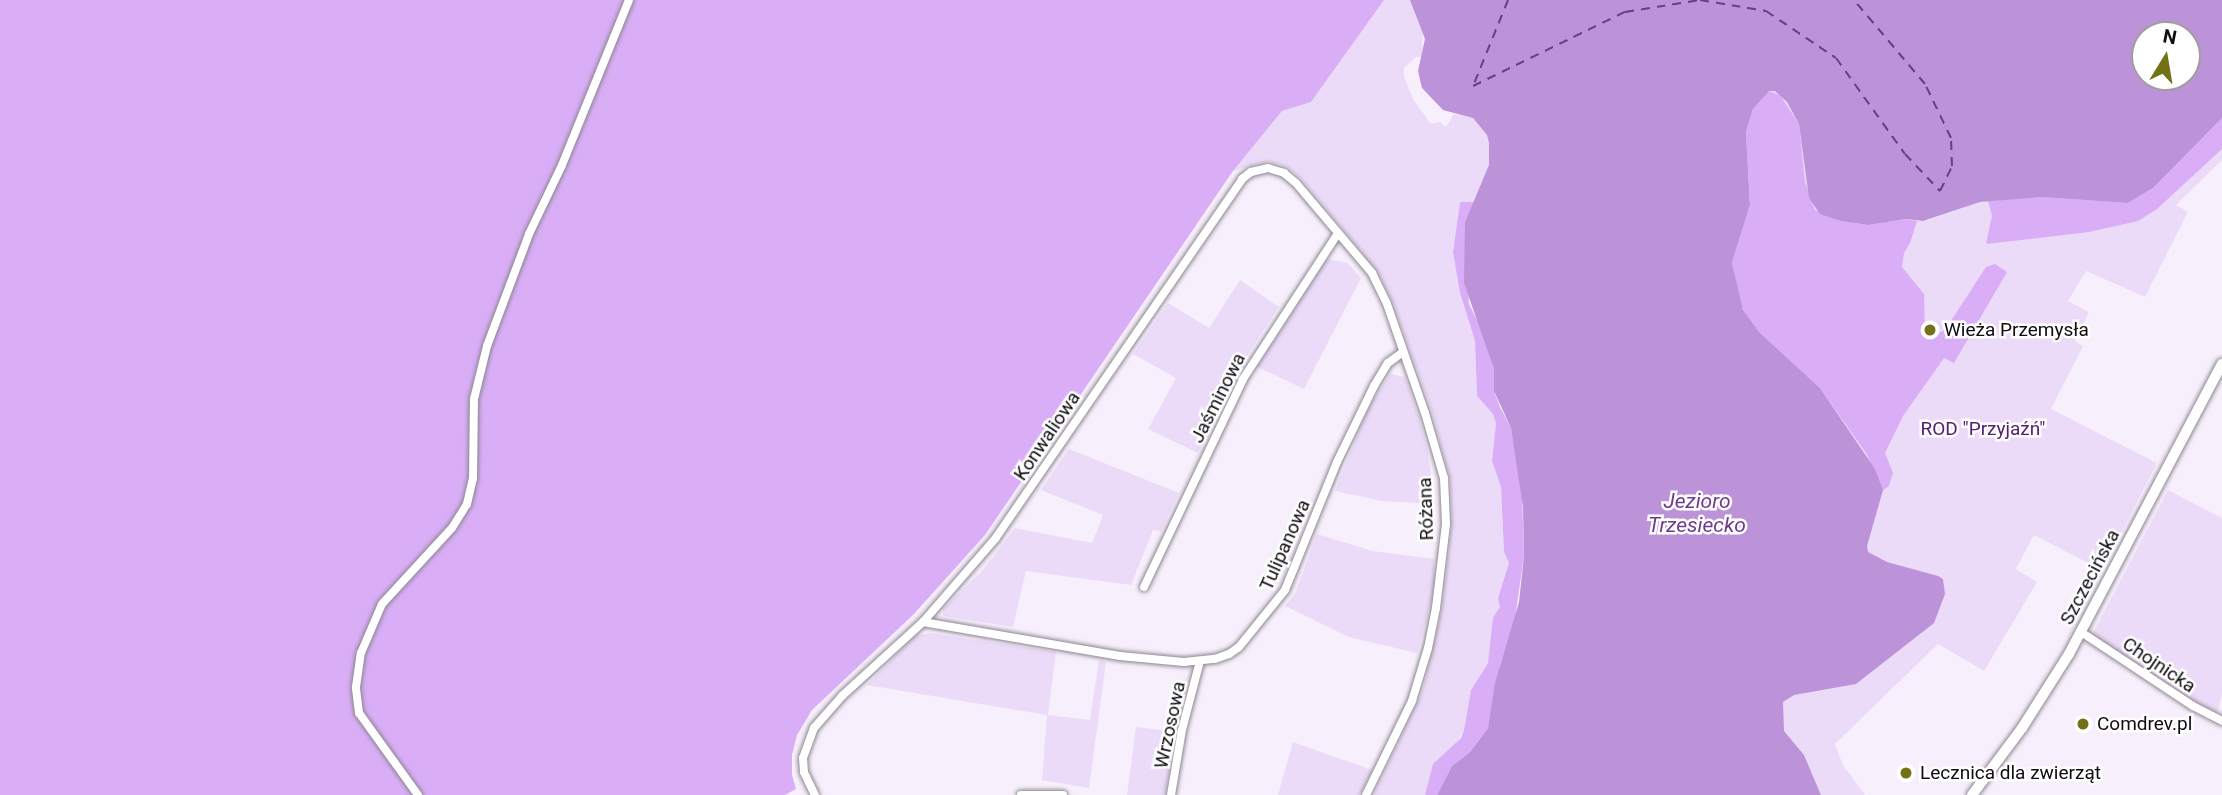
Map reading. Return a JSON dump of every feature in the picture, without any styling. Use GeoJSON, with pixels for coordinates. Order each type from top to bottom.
{"type":"FeatureCollection","features":[{"type":"Feature","properties":{"kind":"street"},"geometry":{"type":"LineString","coordinates":[[418,795],[359,713],[356,687],[360,653],[382,604],[452,528],[467,504],[473,479],[474,399],[488,346],[529,234],[562,165],[629,0]]}},
{"type":"Feature","properties":{"kind":"street","name":"Konwaliowa"},"geometry":{"type":"LineString","coordinates":[[815,795],[804,772],[803,758],[814,727],[843,695],[923,622],[1002,529],[1242,178],[1251,172],[1268,168],[1284,173],[1338,233]]}},
{"type":"Feature","properties":{"kind":"street","name":"Różana"},"geometry":{"type":"LineString","coordinates":[[1338,233],[1372,273],[1387,304],[1444,478],[1446,524],[1436,608],[1420,677],[1400,729],[1366,795]]}},
{"type":"Feature","properties":{"kind":"street","name":"Jaśminowa"},"geometry":{"type":"LineString","coordinates":[[1144,587],[1243,379],[1338,233]]}},
{"type":"Feature","properties":{"kind":"street","name":"Tulipanowa"},"geometry":{"type":"LineString","coordinates":[[923,622],[1120,656],[1200,661],[1229,654],[1239,647],[1276,604],[1294,572],[1337,462],[1374,386],[1388,363],[1403,352]]}},
{"type":"Feature","properties":{"kind":"street","name":"Szczecińska"},"geometry":{"type":"LineString","coordinates":[[1972,795],[2033,712],[2081,632],[2222,364]]}},
{"type":"Feature","properties":{"kind":"street","name":"Chojnicka"},"geometry":{"type":"LineString","coordinates":[[2081,632],[2193,706],[2222,721]]}},
{"type":"Feature","properties":{"kind":"street","name":"Wrzosowa"},"geometry":{"type":"LineString","coordinates":[[1171,795],[1182,730],[1200,661]]}},
{"type":"Feature","properties":{"kind":"street"},"geometry":{"type":"LineString","coordinates":[[1021,795],[1063,795]]}},
{"type":"Feature","properties":{"kind":"green space"},"geometry":{"type":"Polygon","coordinates":[[[1384,0],[1410,0],[1423,29],[1422,57],[1416,57],[1404,68],[1404,77],[1414,101],[1431,124],[1440,122],[1446,127],[1454,114],[1473,118],[1487,135],[1489,143],[1490,165],[1474,202],[1460,202],[1453,252],[1460,293],[1475,341],[1477,396],[1493,414],[1496,423],[1492,461],[1501,487],[1504,551],[1509,563],[1498,598],[1501,607],[1488,663],[1471,690],[1464,730],[1425,795],[1374,795],[1423,690],[1442,610],[1452,524],[1450,478],[1432,411],[1393,302],[1377,270],[1301,178],[1287,167],[1268,161],[1233,171],[1282,111],[1311,102],[1384,0]]]}},
{"type":"Feature","properties":{"kind":"green space","name":"ROD \"Przyjaźń\""},"geometry":{"type":"Polygon","coordinates":[[[1754,57],[1895,220],[1924,221],[1963,208],[1968,201],[2222,98],[2222,160],[2176,205],[2188,212],[2145,297],[2086,271],[2068,301],[2089,312],[2075,341],[2083,346],[2051,409],[2157,463],[2102,570],[2034,535],[2016,569],[2037,582],[1984,671],[1938,644],[1835,744],[1843,765],[1865,795],[1821,795],[1804,755],[1793,742],[1789,743],[1759,724],[1879,575],[1759,332],[1754,57]]]}},
{"type":"Feature","properties":{"kind":"green space"},"geometry":{"type":"Polygon","coordinates":[[[1327,259],[1348,263],[1361,278],[1304,389],[1257,367],[1327,259]]]}},
{"type":"Feature","properties":{"kind":"green space"},"geometry":{"type":"Polygon","coordinates":[[[1240,280],[1279,307],[1237,371],[1198,453],[1148,429],[1176,378],[1133,354],[1168,303],[1209,328],[1240,280]]]}},
{"type":"Feature","properties":{"kind":"green space"},"geometry":{"type":"Polygon","coordinates":[[[1390,374],[1405,377],[1427,447],[1435,504],[1382,501],[1335,491],[1368,409],[1390,374]]]}},
{"type":"Feature","properties":{"kind":"green space"},"geometry":{"type":"Polygon","coordinates":[[[1069,449],[1179,493],[1161,531],[1153,530],[1131,585],[1026,571],[1013,627],[943,616],[943,609],[983,570],[1015,528],[1092,543],[1103,515],[1041,490],[1069,449]]]}},
{"type":"Feature","properties":{"kind":"green space"},"geometry":{"type":"Polygon","coordinates":[[[2168,490],[2222,518],[2222,694],[2217,715],[2195,704],[2092,635],[2168,490]]]}},
{"type":"Feature","properties":{"kind":"green space"},"geometry":{"type":"Polygon","coordinates":[[[1317,534],[1373,551],[1434,559],[1435,589],[1417,653],[1349,637],[1285,606],[1295,594],[1317,534]]]}},
{"type":"Feature","properties":{"kind":"green space"},"geometry":{"type":"Polygon","coordinates":[[[930,633],[1056,652],[1048,715],[1090,720],[1099,660],[1106,662],[1089,788],[1042,780],[1047,715],[867,685],[915,636],[930,633]]]}},
{"type":"Feature","properties":{"kind":"green space"},"geometry":{"type":"Polygon","coordinates":[[[1136,727],[1176,732],[1165,795],[1127,795],[1136,727]]]}},
{"type":"Feature","properties":{"kind":"green space"},"geometry":{"type":"Polygon","coordinates":[[[1293,742],[1372,770],[1359,795],[1278,795],[1293,742]]]}},
{"type":"Feature","properties":{"kind":"shaded area"},"geometry":{"type":"Polygon","coordinates":[[[0,0],[1384,0],[1311,102],[1282,111],[1233,171],[985,535],[913,615],[812,710],[797,735],[792,755],[792,775],[796,789],[785,795],[0,795],[0,0]]]}},
{"type":"Feature","properties":{"kind":"shaded area"},"geometry":{"type":"Polygon","coordinates":[[[1768,91],[1780,95],[1799,124],[1805,182],[1815,210],[1841,221],[1867,225],[1906,219],[1917,221],[1904,253],[1902,267],[1924,294],[1925,332],[1933,335],[1945,330],[1986,267],[1995,264],[2007,272],[1954,363],[1944,358],[1903,416],[1885,453],[1893,473],[1889,486],[1883,490],[1866,453],[1820,388],[1759,332],[1746,316],[1740,302],[1732,263],[1750,205],[1746,132],[1753,109],[1768,91]]]}},
{"type":"Feature","properties":{"kind":"shaded area"},"geometry":{"type":"Polygon","coordinates":[[[2222,118],[2222,149],[2157,209],[2138,221],[2089,232],[1986,244],[1992,216],[1988,201],[2042,197],[2128,203],[2153,188],[2222,118]]]}},
{"type":"Feature","properties":{"kind":"shaded area"},"geometry":{"type":"Polygon","coordinates":[[[1460,202],[1474,202],[1465,222],[1469,304],[1481,328],[1494,369],[1494,391],[1511,428],[1522,491],[1524,556],[1514,625],[1501,662],[1488,728],[1470,752],[1452,766],[1437,795],[1425,795],[1433,764],[1461,738],[1464,730],[1471,690],[1488,663],[1493,618],[1500,607],[1498,598],[1509,563],[1504,552],[1501,487],[1492,461],[1496,423],[1493,414],[1477,396],[1475,341],[1460,293],[1453,252],[1460,202]]]}},
{"type":"Feature","properties":{"kind":"water","name":"Jezioro Trzesiecko"},"geometry":{"type":"Polygon","coordinates":[[[1410,0],[2222,0],[2222,118],[2153,188],[2128,203],[2042,197],[1980,202],[1923,221],[1906,219],[1868,225],[1841,221],[1820,214],[1809,198],[1799,124],[1787,102],[1775,91],[1769,91],[1753,109],[1746,132],[1750,205],[1732,263],[1743,310],[1759,332],[1820,388],[1875,469],[1883,490],[1867,546],[1868,552],[1887,562],[1938,576],[1943,579],[1945,594],[1934,623],[1856,684],[1794,695],[1783,702],[1784,731],[1804,755],[1821,795],[1437,795],[1452,766],[1470,752],[1488,728],[1495,683],[1519,602],[1524,556],[1523,507],[1511,428],[1494,391],[1494,369],[1464,283],[1465,222],[1489,165],[1489,143],[1487,135],[1473,118],[1443,110],[1422,88],[1418,71],[1425,39],[1410,0]]]}},
{"type":"Feature","properties":{"kind":"ferry route"},"geometry":{"type":"LineString","coordinates":[[1508,0],[1473,86],[1625,12],[1700,0],[1766,11],[1836,58],[1905,154],[1940,191],[1952,166],[1951,138],[1925,84],[1854,0]]}},
{"type":"Feature","properties":{"kind":"place","name":"Wieża Przemysła"},"geometry":{"type":"Point","coordinates":[1930,330]}},
{"type":"Feature","properties":{"kind":"place","name":"Comdrev.pl"},"geometry":{"type":"Point","coordinates":[2083,724]}},
{"type":"Feature","properties":{"kind":"place","name":"Lecznica dla zwierząt"},"geometry":{"type":"Point","coordinates":[1906,773]}}]}
